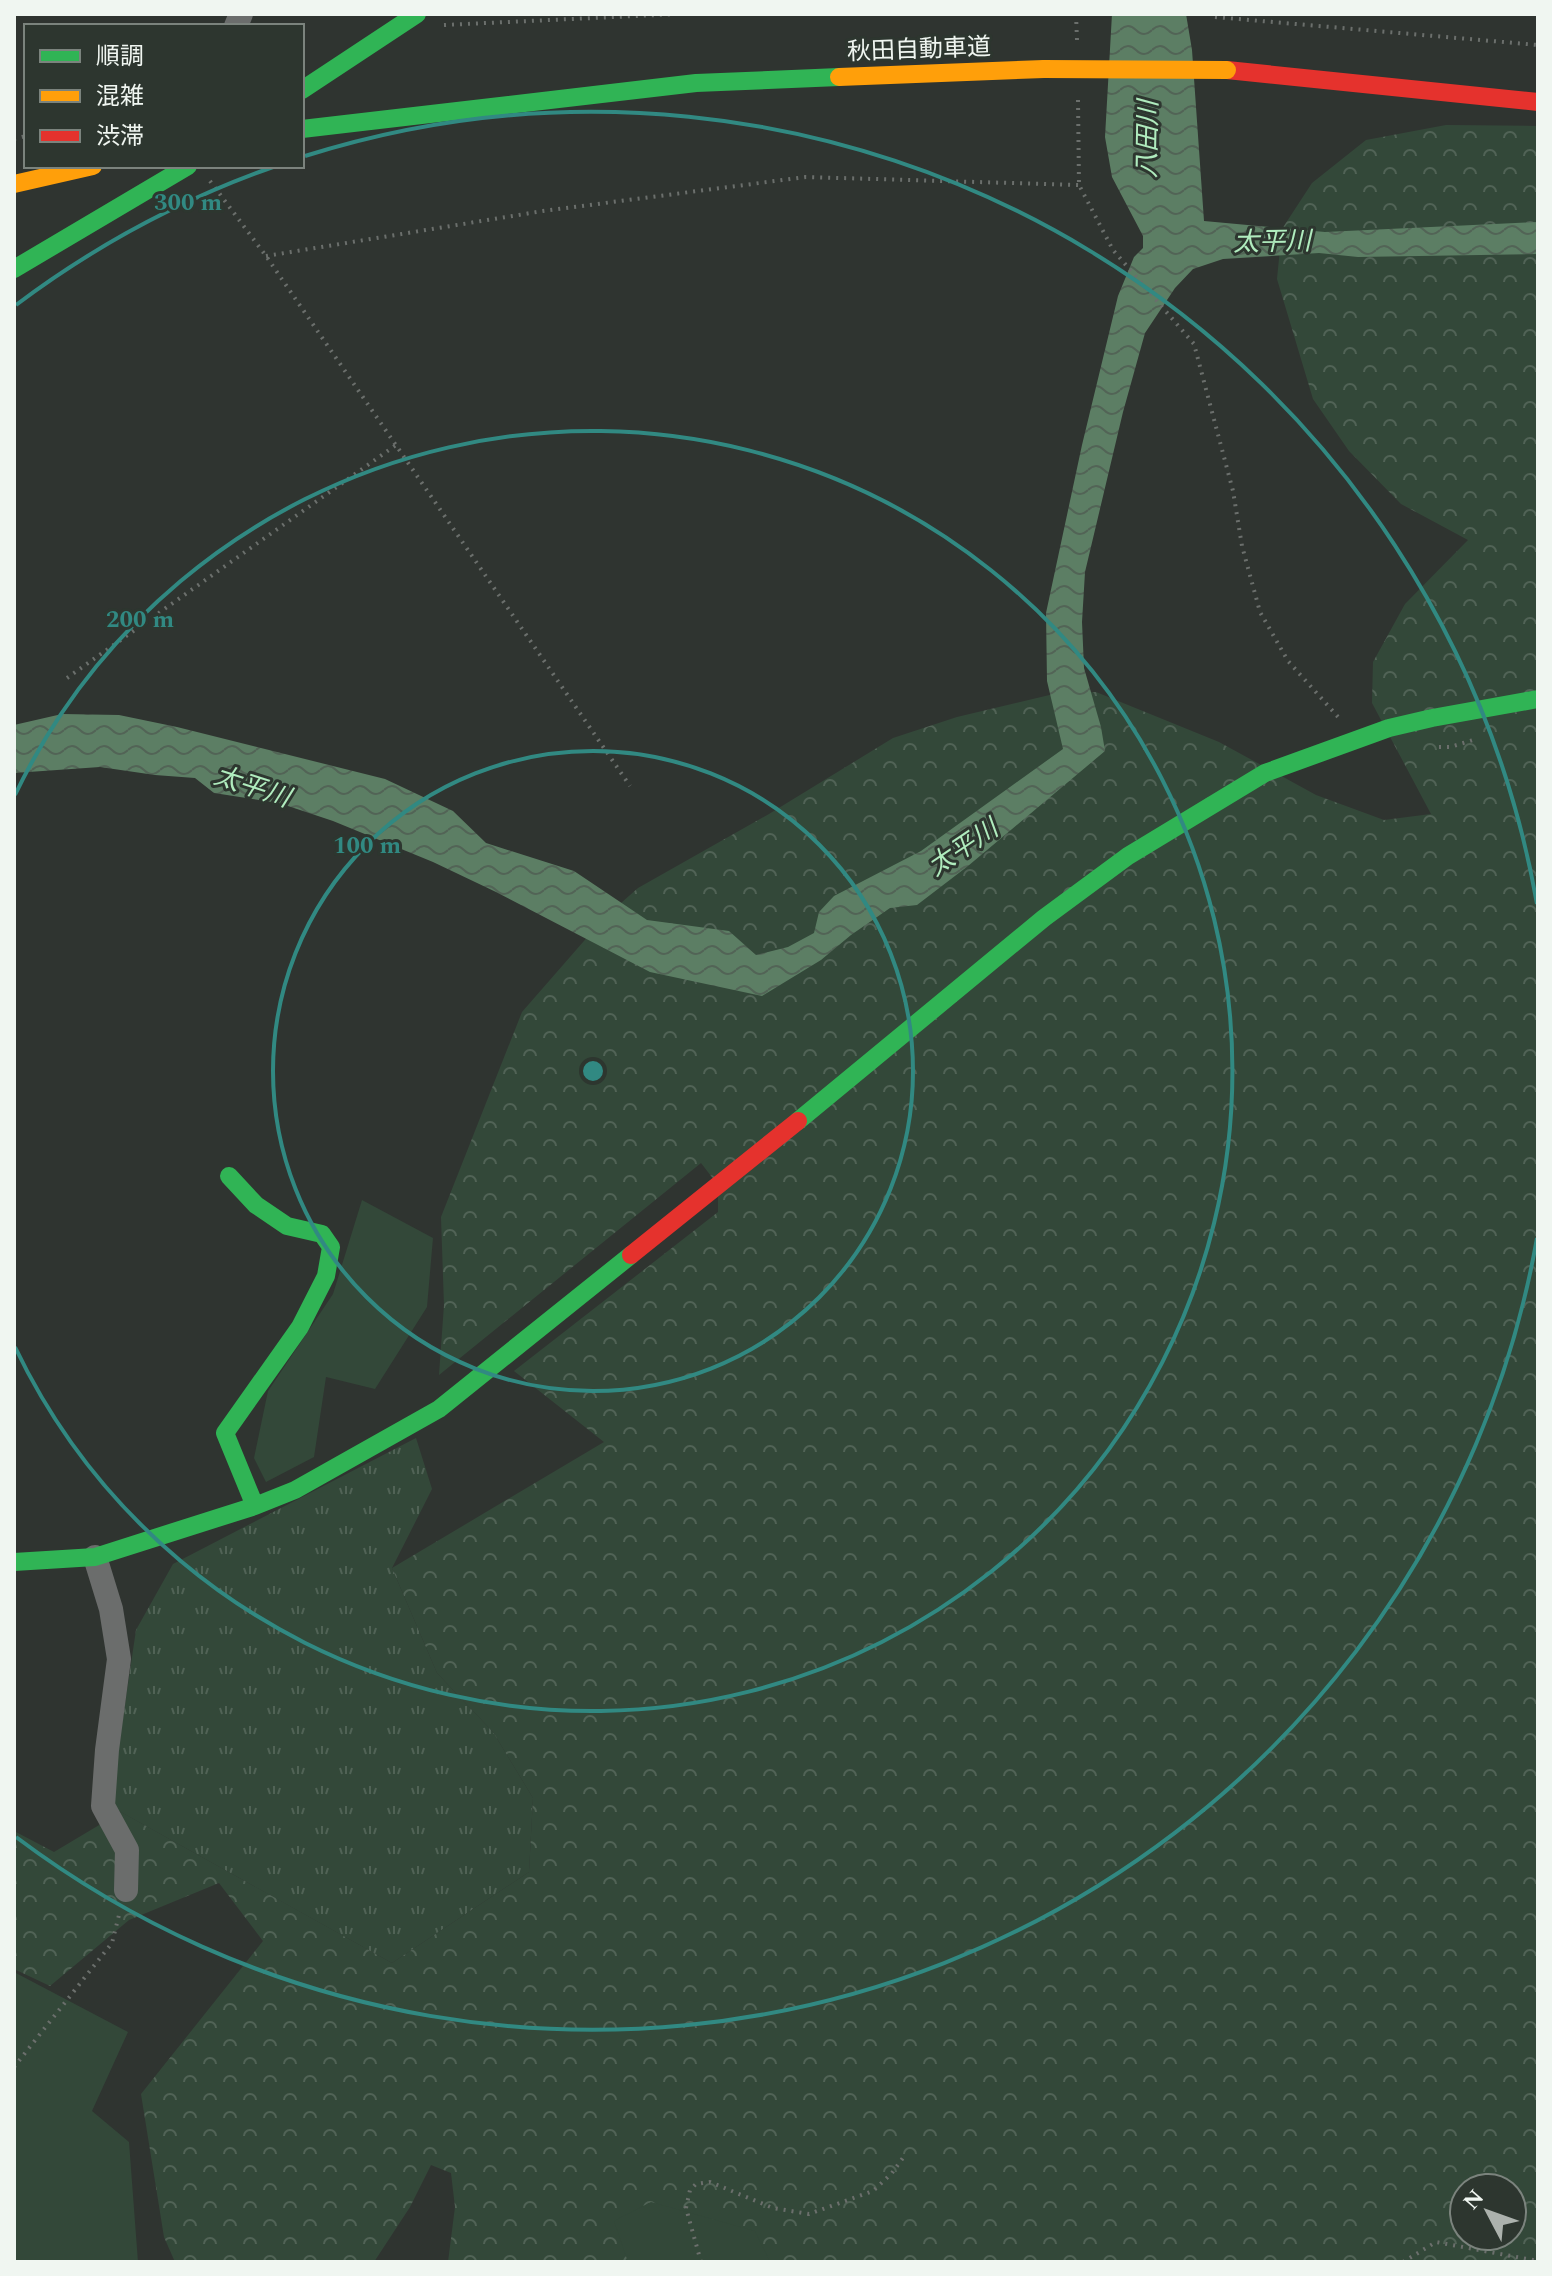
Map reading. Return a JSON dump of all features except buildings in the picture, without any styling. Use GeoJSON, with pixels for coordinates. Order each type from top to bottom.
{"type":"FeatureCollection","features":[{"type":"Feature","properties":{"kind":"main road"},"geometry":{"type":"LineString","coordinates":[[304,89],[417,14]]}},
{"type":"Feature","properties":{"kind":"main road","name":"秋田自動車道"},"geometry":{"type":"LineString","coordinates":[[304,129],[696,83],[1044,69],[1227,70],[1538,102]]}},
{"type":"Feature","properties":{"kind":"main road"},"geometry":{"type":"LineString","coordinates":[[14,184],[84,168]]}},
{"type":"Feature","properties":{"kind":"main road"},"geometry":{"type":"LineString","coordinates":[[14,269],[185,168]]}},
{"type":"Feature","properties":{"kind":"main road"},"geometry":{"type":"LineString","coordinates":[[14,1562],[95,1557],[255,1506],[295,1490],[439,1409],[812,1110],[1044,918],[1128,856],[1265,773],[1358,738],[1432,718],[1538,699]]}},
{"type":"Feature","properties":{"kind":"main road"},"geometry":{"type":"LineString","coordinates":[[229,1176],[256,1205],[287,1226],[322,1234],[331,1247],[326,1276],[300,1327],[225,1433],[255,1506]]}},
{"type":"Feature","properties":{"kind":"street"},"geometry":{"type":"LineString","coordinates":[[95,1557],[111,1609],[119,1659],[103,1806],[127,1850],[126,1890]]}},
{"type":"Feature","properties":{"kind":"path"},"geometry":{"type":"LineString","coordinates":[[440,25],[678,14]]}},
{"type":"Feature","properties":{"kind":"path"},"geometry":{"type":"LineString","coordinates":[[1215,17],[1538,45]]}},
{"type":"Feature","properties":{"kind":"path"},"geometry":{"type":"LineString","coordinates":[[207,177],[266,256],[630,786]]}},
{"type":"Feature","properties":{"kind":"path"},"geometry":{"type":"LineString","coordinates":[[266,256],[543,211],[806,177],[1079,185],[1113,250],[1194,344],[1233,491],[1242,546],[1260,612],[1288,661],[1358,738]]}},
{"type":"Feature","properties":{"kind":"path"},"geometry":{"type":"LineString","coordinates":[[67,678],[396,445]]}},
{"type":"Feature","properties":{"kind":"path"},"geometry":{"type":"LineString","coordinates":[[14,2067],[112,1943],[126,1890]]}},
{"type":"Feature","properties":{"kind":"path"},"geometry":{"type":"LineString","coordinates":[[701,2262],[686,2208],[690,2190],[696,2184],[710,2182],[773,2208],[809,2214],[873,2191],[905,2155]]}},
{"type":"Feature","properties":{"kind":"path"},"geometry":{"type":"LineString","coordinates":[[1403,2262],[1436,2242],[1538,2261]]}},
{"type":"Feature","properties":{"kind":"green space"},"geometry":{"type":"Polygon","coordinates":[[[1446,125],[1538,126],[1538,2262],[448,2262],[455,2207],[451,2173],[431,2165],[410,2207],[374,2262],[175,2262],[164,2237],[141,2094],[263,1941],[219,1883],[129,1920],[50,1986],[14,1969],[14,1831],[54,1852],[121,1812],[392,1963],[529,1872],[533,1798],[493,1732],[437,1673],[392,1568],[604,1442],[514,1371],[718,1212],[718,1185],[701,1163],[439,1375],[444,1305],[441,1217],[522,1012],[604,918],[638,888],[769,814],[893,738],[957,717],[1058,693],[1096,692],[1219,742],[1316,795],[1384,820],[1431,814],[1372,703],[1373,662],[1405,604],[1468,540],[1401,504],[1349,451],[1313,399],[1277,279],[1282,229],[1312,183],[1366,140],[1446,125]]]}},
{"type":"Feature","properties":{"kind":"green space"},"geometry":{"type":"Polygon","coordinates":[[[362,1200],[433,1238],[427,1307],[375,1389],[326,1377],[314,1457],[266,1482],[254,1458],[268,1391],[333,1294],[362,1200]]]}},
{"type":"Feature","properties":{"kind":"green space"},"geometry":{"type":"Polygon","coordinates":[[[416,1438],[432,1489],[392,1568],[437,1673],[493,1732],[533,1798],[529,1872],[392,1963],[110,1806],[136,1630],[173,1564],[416,1438]]]}},
{"type":"Feature","properties":{"kind":"green space"},"geometry":{"type":"Polygon","coordinates":[[[14,1972],[128,2032],[92,2111],[129,2142],[138,2262],[14,2262],[14,1972]]]}},
{"type":"Feature","properties":{"kind":"green space"},"geometry":{"type":"Polygon","coordinates":[[[651,2202],[755,2231],[770,2262],[628,2262],[614,2221],[651,2202]]]}},
{"type":"Feature","properties":{"kind":"water"},"geometry":{"type":"Polygon","coordinates":[[[1112,14],[1186,14],[1192,50],[1204,221],[1325,232],[1538,222],[1538,254],[1358,257],[1319,253],[1223,259],[1193,269],[1175,288],[1145,333],[1085,572],[1082,622],[1084,668],[1105,751],[917,905],[890,908],[821,960],[762,996],[650,972],[433,862],[333,821],[279,803],[214,793],[195,778],[100,767],[14,773],[14,725],[62,714],[119,715],[385,779],[453,811],[486,843],[574,871],[647,920],[729,931],[756,955],[788,947],[814,933],[819,912],[834,896],[921,851],[1063,749],[1047,681],[1046,613],[1118,296],[1134,257],[1143,248],[1143,236],[1112,177],[1105,137],[1112,14]]]}},
{"type":"Feature","properties":{"kind":"traffic: fast"},"geometry":{"type":"LineString","coordinates":[[304,89],[417,14]]}},
{"type":"Feature","properties":{"kind":"traffic: fast"},"geometry":{"type":"LineString","coordinates":[[304,129],[696,83],[839,77]]}},
{"type":"Feature","properties":{"kind":"traffic: fast"},"geometry":{"type":"LineString","coordinates":[[14,269],[185,168]]}},
{"type":"Feature","properties":{"kind":"traffic: fast"},"geometry":{"type":"LineString","coordinates":[[798,1121],[1044,918],[1128,856],[1265,773],[1389,728],[1538,699]]}},
{"type":"Feature","properties":{"kind":"traffic: fast"},"geometry":{"type":"LineString","coordinates":[[229,1176],[256,1205],[287,1226],[322,1234],[331,1247],[326,1276],[300,1327],[225,1433],[255,1506]]}},
{"type":"Feature","properties":{"kind":"traffic: fast"},"geometry":{"type":"LineString","coordinates":[[14,1562],[95,1557],[255,1506],[295,1490],[439,1409],[631,1255]]}},
{"type":"Feature","properties":{"kind":"traffic: slow"},"geometry":{"type":"LineString","coordinates":[[839,77],[1044,69]]}},
{"type":"Feature","properties":{"kind":"traffic: slow"},"geometry":{"type":"LineString","coordinates":[[1044,69],[1227,70]]}},
{"type":"Feature","properties":{"kind":"traffic: slow"},"geometry":{"type":"LineString","coordinates":[[14,184],[84,168]]}},
{"type":"Feature","properties":{"kind":"traffic: jam"},"geometry":{"type":"LineString","coordinates":[[1227,70],[1538,102]]}},
{"type":"Feature","properties":{"kind":"traffic: jam"},"geometry":{"type":"LineString","coordinates":[[631,1255],[798,1121]]}},
{"type":"Feature","properties":{"kind":"water label","name":"八田川"},"geometry":{"type":"Point","coordinates":[1148,139]}},
{"type":"Feature","properties":{"kind":"water label","name":"太平川"},"geometry":{"type":"Point","coordinates":[1272,242]}},
{"type":"Feature","properties":{"kind":"water label","name":"太平川"},"geometry":{"type":"Point","coordinates":[252,787]}},
{"type":"Feature","properties":{"kind":"water label","name":"太平川"},"geometry":{"type":"Point","coordinates":[963,848]}}]}
